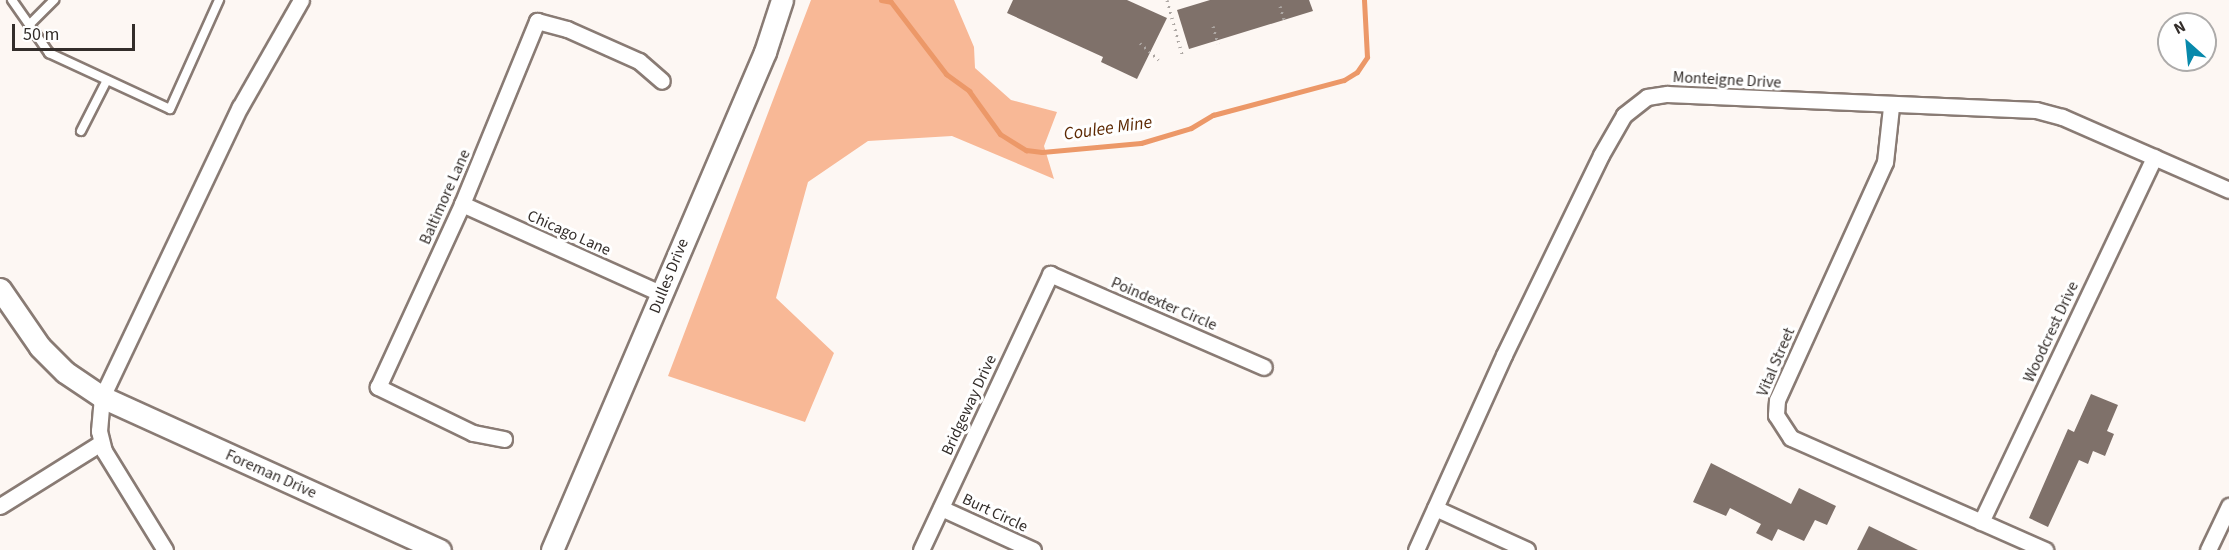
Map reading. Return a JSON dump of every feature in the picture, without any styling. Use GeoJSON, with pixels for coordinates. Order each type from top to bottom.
{"type":"FeatureCollection","features":[{"type":"Feature","properties":{"kind":"street"},"geometry":{"type":"LineString","coordinates":[[165,550],[101,443],[102,398],[240,107],[301,0]]}},
{"type":"Feature","properties":{"kind":"street","name":"Dulles Drive"},"geometry":{"type":"LineString","coordinates":[[552,550],[765,52],[779,9]]}},
{"type":"Feature","properties":{"kind":"street","name":"Baltimore Lane"},"geometry":{"type":"LineString","coordinates":[[504,439],[473,433],[378,387],[462,204],[537,21],[567,28],[639,61],[662,81]]}},
{"type":"Feature","properties":{"kind":"street","name":"Monteigne Drive"},"geometry":{"type":"LineString","coordinates":[[1416,550],[1600,155],[1630,107],[1647,97],[1667,94],[1891,107],[2036,110],[2062,117],[2229,190]]}},
{"type":"Feature","properties":{"kind":"street","name":"Vital Street"},"geometry":{"type":"LineString","coordinates":[[1891,107],[1885,162],[1778,400],[1776,415],[1791,438],[2045,550]]}},
{"type":"Feature","properties":{"kind":"street","name":"Woodcrest Drive"},"geometry":{"type":"LineString","coordinates":[[1981,522],[2154,157]]}},
{"type":"Feature","properties":{"kind":"street","name":"Chicago Lane"},"geometry":{"type":"LineString","coordinates":[[462,204],[662,294]]}},
{"type":"Feature","properties":{"kind":"street","name":"Poindexter Circle"},"geometry":{"type":"LineString","coordinates":[[1050,274],[1264,367]]}},
{"type":"Feature","properties":{"kind":"street","name":"Bridgeway Drive"},"geometry":{"type":"LineString","coordinates":[[921,550],[1050,274]]}},
{"type":"Feature","properties":{"kind":"street","name":"Foreman Drive"},"geometry":{"type":"LineString","coordinates":[[0,289],[40,347],[65,372],[102,398],[440,550]]}},
{"type":"Feature","properties":{"kind":"street"},"geometry":{"type":"LineString","coordinates":[[0,507],[101,443]]}},
{"type":"Feature","properties":{"kind":"street"},"geometry":{"type":"LineString","coordinates":[[2208,550],[2229,506]]}},
{"type":"Feature","properties":{"kind":"street","name":"Burt Circle"},"geometry":{"type":"LineString","coordinates":[[941,508],[1034,550]]}},
{"type":"Feature","properties":{"kind":"street"},"geometry":{"type":"LineString","coordinates":[[1435,508],[1527,550]]}},
{"type":"Feature","properties":{"kind":"lane"},"geometry":{"type":"LineString","coordinates":[[12,0],[31,23],[49,53],[170,109],[219,0]]}},
{"type":"Feature","properties":{"kind":"lane"},"geometry":{"type":"LineString","coordinates":[[31,23],[54,0]]}},
{"type":"Feature","properties":{"kind":"lane"},"geometry":{"type":"LineString","coordinates":[[81,131],[107,80]]}},
{"type":"Feature","properties":{"kind":"path"},"geometry":{"type":"LineString","coordinates":[[1167,0],[1182,54]]}},
{"type":"Feature","properties":{"kind":"path"},"geometry":{"type":"LineString","coordinates":[[1280,6],[1285,22]]}},
{"type":"Feature","properties":{"kind":"path"},"geometry":{"type":"LineString","coordinates":[[1213,26],[1218,42]]}},
{"type":"Feature","properties":{"kind":"path"},"geometry":{"type":"LineString","coordinates":[[1140,43],[1160,60]]}},
{"type":"Feature","properties":{"kind":"shaded area"},"geometry":{"type":"Polygon","coordinates":[[[811,0],[954,0],[974,47],[975,68],[1011,100],[1057,112],[1044,146],[1054,179],[952,136],[868,141],[808,182],[776,298],[834,353],[805,422],[668,376],[811,0]]]}},
{"type":"Feature","properties":{"kind":"building"},"geometry":{"type":"Polygon","coordinates":[[[1013,0],[1127,0],[1167,18],[1137,79],[1101,62],[1103,57],[1007,13],[1013,0]]]}},
{"type":"Feature","properties":{"kind":"building"},"geometry":{"type":"Polygon","coordinates":[[[1210,0],[1309,0],[1313,11],[1189,49],[1177,10],[1210,0]]]}},
{"type":"Feature","properties":{"kind":"building"},"geometry":{"type":"Polygon","coordinates":[[[2091,394],[2118,405],[2107,431],[2114,434],[2105,456],[2093,451],[2088,464],[2079,460],[2048,527],[2029,518],[2068,429],[2074,432],[2091,394]]]}},
{"type":"Feature","properties":{"kind":"building"},"geometry":{"type":"Polygon","coordinates":[[[1711,463],[1791,504],[1799,488],[1836,506],[1827,525],[1815,520],[1804,541],[1778,529],[1772,541],[1756,533],[1761,524],[1730,508],[1726,516],[1693,502],[1711,463]]]}},
{"type":"Feature","properties":{"kind":"building"},"geometry":{"type":"Polygon","coordinates":[[[1869,526],[1918,550],[1857,550],[1869,526]]]}},
{"type":"Feature","properties":{"kind":"waterway","name":"Coulee Mine"},"geometry":{"type":"LineString","coordinates":[[881,0],[891,2],[946,74],[969,91],[1000,134],[1026,150],[1042,152],[1141,143],[1191,128],[1213,115],[1344,80],[1357,72],[1367,57],[1364,0]]}}]}
